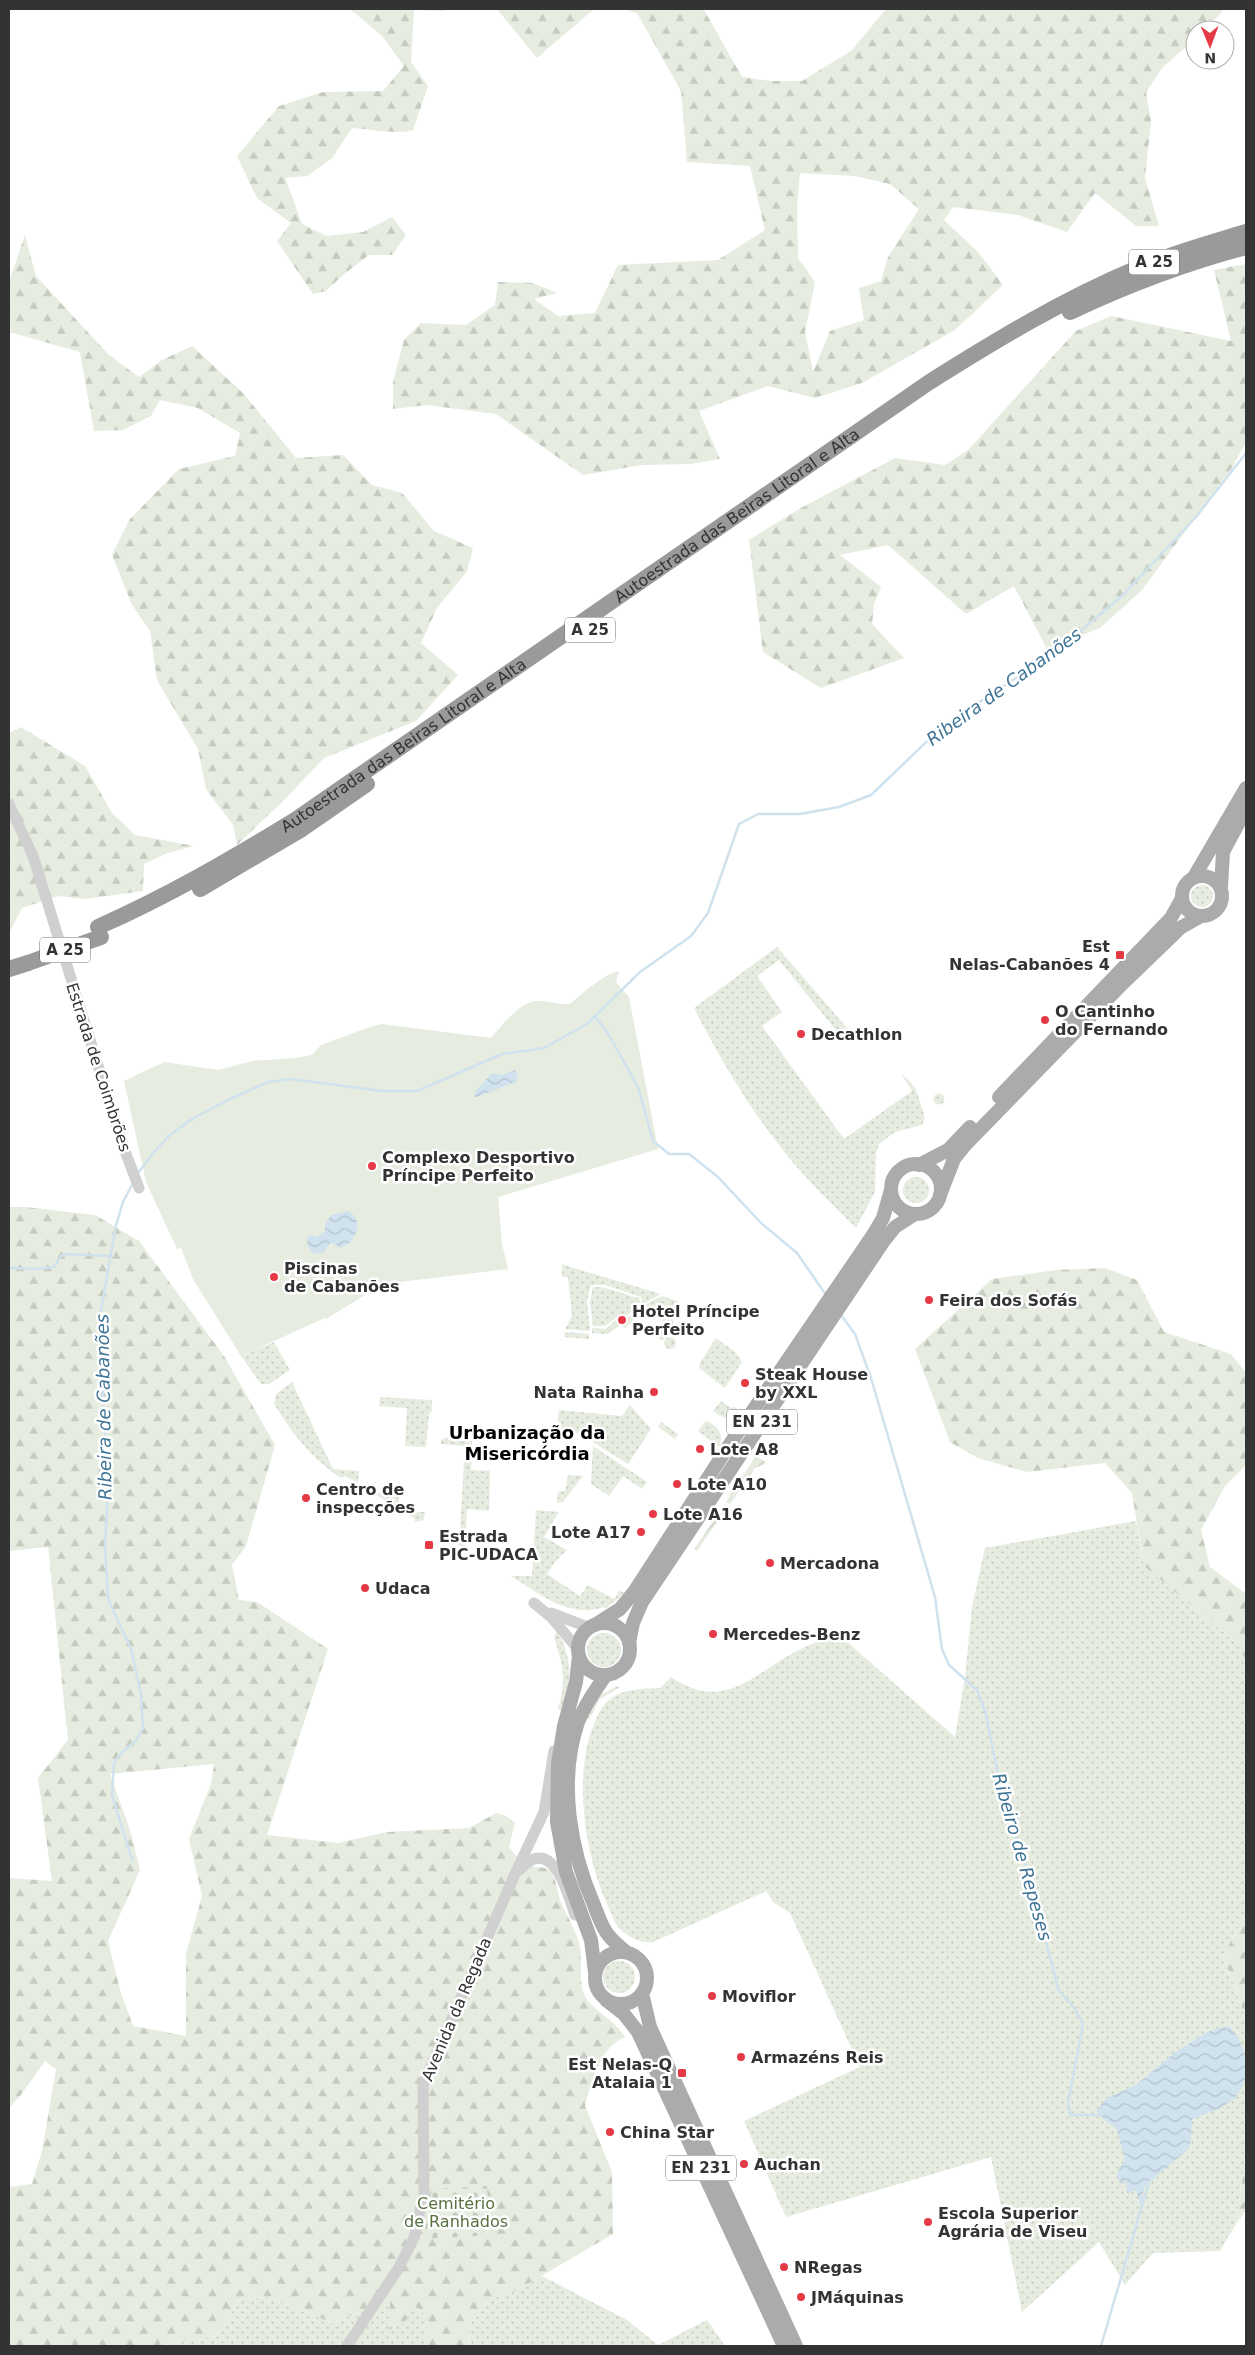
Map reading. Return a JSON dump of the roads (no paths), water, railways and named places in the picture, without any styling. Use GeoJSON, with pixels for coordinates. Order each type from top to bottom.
{"type":"FeatureCollection","features":[{"type":"Feature","properties":{"kind":"highway","name":"Autoestrada das Beiras Litoral e Alta"},"geometry":{"type":"LineString","coordinates":[[100,932],[222,865],[295,820],[928,383],[1003,336],[1066,302],[1138,268],[1246,232]]}},
{"type":"Feature","properties":{"kind":"highway","name":"Autoestrada das Beiras Litoral e Alta"},"geometry":{"type":"LineString","coordinates":[[9,969],[20,958],[100,932],[171,905],[230,873],[302,829],[935,391],[1009,346],[1071,311],[1141,281],[1205,258],[1246,247]]}},
{"type":"Feature","properties":{"kind":"main road","name":"EN 231"},"geometry":{"type":"LineString","coordinates":[[784,2346],[638,2032],[624,2014],[606,2000],[596,1988],[592,1940],[566,1872],[557,1822],[558,1764],[564,1726],[576,1682],[583,1634],[620,1609],[634,1592],[728,1447],[883,1218],[892,1182],[900,1170],[907,1166],[919,1164],[948,1150],[1166,924],[1178,907],[1184,886],[1194,877],[1246,788]]}},
{"type":"Feature","properties":{"kind":"main road","name":"EN 231"},"geometry":{"type":"LineString","coordinates":[[796,2346],[650,2027],[642,1993],[647,1976],[645,1968],[634,1955],[626,1952],[608,1936],[590,1897],[575,1848],[569,1804],[569,1777],[578,1724],[586,1703],[605,1676],[619,1671],[628,1659],[633,1623],[642,1602],[883,1242],[895,1227],[915,1214],[931,1208],[940,1195],[954,1159],[966,1144],[1166,941],[1180,928],[1201,916],[1208,916],[1219,907],[1222,901],[1223,852],[1246,809]]}},
{"type":"Feature","properties":{"kind":"main road"},"geometry":{"type":"LineString","coordinates":[[1194,877],[1206,876],[1218,882],[1221,887]]}},
{"type":"Feature","properties":{"kind":"main road"},"geometry":{"type":"LineString","coordinates":[[1182,898],[1191,912],[1201,916]]}},
{"type":"Feature","properties":{"kind":"main road"},"geometry":{"type":"LineString","coordinates":[[919,1164],[927,1167],[938,1179],[940,1195]]}},
{"type":"Feature","properties":{"kind":"main road"},"geometry":{"type":"LineString","coordinates":[[891,1190],[896,1204],[901,1209],[915,1214]]}},
{"type":"Feature","properties":{"kind":"main road"},"geometry":{"type":"LineString","coordinates":[[592,1627],[612,1625],[626,1635],[629,1643]]}},
{"type":"Feature","properties":{"kind":"main road"},"geometry":{"type":"LineString","coordinates":[[579,1653],[588,1670],[605,1676]]}},
{"type":"Feature","properties":{"kind":"main road"},"geometry":{"type":"LineString","coordinates":[[595,1972],[603,1958],[618,1952],[626,1952]]}},
{"type":"Feature","properties":{"kind":"main road"},"geometry":{"type":"LineString","coordinates":[[606,2000],[613,2003],[630,2003],[642,1993]]}},
{"type":"Feature","properties":{"kind":"street","name":"Estrada de Coimbrões"},"geometry":{"type":"LineString","coordinates":[[9,804],[33,856],[128,1160],[139,1188]]}},
{"type":"Feature","properties":{"kind":"street"},"geometry":{"type":"LineString","coordinates":[[579,1653],[551,1617],[534,1603],[563,1619],[592,1627]]}},
{"type":"Feature","properties":{"kind":"street","name":"Avenida da Regada"},"geometry":{"type":"LineString","coordinates":[[347,2346],[398,2269],[414,2238],[424,2194],[423,2085],[544,1812],[555,1748],[564,1726]]}},
{"type":"Feature","properties":{"kind":"street"},"geometry":{"type":"LineString","coordinates":[[515,1874],[532,1860],[542,1859],[549,1861],[558,1871],[576,1918],[586,1926]]}},
{"type":"Feature","properties":{"kind":"water"},"geometry":{"type":"Polygon","coordinates":[[[515,1070],[518,1076],[516,1082],[475,1097],[475,1092],[492,1073],[502,1075],[515,1070]]]}},
{"type":"Feature","properties":{"kind":"water"},"geometry":{"type":"Polygon","coordinates":[[[347,1211],[353,1214],[357,1225],[357,1231],[351,1242],[340,1248],[330,1243],[324,1252],[318,1254],[311,1252],[307,1244],[307,1237],[311,1235],[317,1237],[325,1231],[325,1224],[331,1215],[347,1211]]]}},
{"type":"Feature","properties":{"kind":"water"},"geometry":{"type":"Polygon","coordinates":[[[1229,2026],[1236,2035],[1245,2055],[1245,2077],[1242,2087],[1227,2104],[1192,2120],[1191,2142],[1186,2151],[1145,2186],[1142,2194],[1144,2200],[1141,2207],[1136,2190],[1127,2193],[1127,2186],[1124,2181],[1120,2184],[1117,2173],[1125,2159],[1116,2128],[1104,2120],[1096,2111],[1107,2098],[1136,2085],[1173,2054],[1207,2032],[1229,2026]]]}},
{"type":"Feature","properties":{"kind":"waterway","name":"Ribeira de Cabanões"},"geometry":{"type":"LineString","coordinates":[[138,1173],[170,1135],[192,1119],[268,1082],[291,1079],[382,1091],[417,1091],[502,1054],[544,1048],[587,1024],[640,972],[691,936],[708,913],[739,824],[758,814],[800,814],[839,807],[871,795],[942,727],[1055,652],[1123,595],[1196,517],[1246,453]]}},
{"type":"Feature","properties":{"kind":"waterway"},"geometry":{"type":"LineString","coordinates":[[595,1016],[609,1035],[638,1087],[653,1141],[669,1154],[689,1154],[718,1177],[761,1223],[797,1253],[826,1295]]}},
{"type":"Feature","properties":{"kind":"waterway","name":"Ribeira de Cabanões"},"geometry":{"type":"LineString","coordinates":[[132,1860],[112,1795],[114,1763],[122,1752],[136,1741],[143,1728],[141,1694],[131,1649],[108,1599],[105,1545],[108,1488],[99,1322],[116,1225],[123,1202],[133,1183]]}},
{"type":"Feature","properties":{"kind":"waterway"},"geometry":{"type":"LineString","coordinates":[[9,1268],[37,1269],[54,1267],[61,1256],[67,1254],[110,1256]]}},
{"type":"Feature","properties":{"kind":"waterway","name":"Ribeiro de Repeses"},"geometry":{"type":"LineString","coordinates":[[841,1315],[855,1334],[871,1378],[935,1597],[942,1649],[949,1665],[977,1690],[986,1714],[1004,1805],[1026,1867],[1059,1991],[1075,2009],[1083,2024],[1068,2103],[1070,2115],[1103,2115]]}},
{"type":"Feature","properties":{"kind":"waterway","name":"Ribeiro de Repeses"},"geometry":{"type":"LineString","coordinates":[[1101,2346],[1149,2182]]}},
{"type":"Feature","properties":{"kind":"place","name":"Est Nelas-Cabanões 4"},"geometry":{"type":"Point","coordinates":[1120,955]}},
{"type":"Feature","properties":{"kind":"place","name":"O Cantinho do Fernando"},"geometry":{"type":"Point","coordinates":[1045,1020]}},
{"type":"Feature","properties":{"kind":"place","name":"Decathlon"},"geometry":{"type":"Point","coordinates":[801,1034]}},
{"type":"Feature","properties":{"kind":"place","name":"Complexo Desportivo Príncipe Perfeito"},"geometry":{"type":"Point","coordinates":[372,1166]}},
{"type":"Feature","properties":{"kind":"place","name":"Piscinas de Cabanões"},"geometry":{"type":"Point","coordinates":[274,1277]}},
{"type":"Feature","properties":{"kind":"place","name":"Feira dos Sofás"},"geometry":{"type":"Point","coordinates":[929,1300]}},
{"type":"Feature","properties":{"kind":"place","name":"Hotel Príncipe Perfeito"},"geometry":{"type":"Point","coordinates":[622,1320]}},
{"type":"Feature","properties":{"kind":"place","name":"Steak House by XXL"},"geometry":{"type":"Point","coordinates":[745,1383]}},
{"type":"Feature","properties":{"kind":"place","name":"Nata Rainha"},"geometry":{"type":"Point","coordinates":[654,1392]}},
{"type":"Feature","properties":{"kind":"place","name":"Lote A8"},"geometry":{"type":"Point","coordinates":[700,1449]}},
{"type":"Feature","properties":{"kind":"place","name":"Lote A10"},"geometry":{"type":"Point","coordinates":[677,1484]}},
{"type":"Feature","properties":{"kind":"place","name":"Centro de inspecções"},"geometry":{"type":"Point","coordinates":[306,1498]}},
{"type":"Feature","properties":{"kind":"place","name":"Lote A16"},"geometry":{"type":"Point","coordinates":[653,1514]}},
{"type":"Feature","properties":{"kind":"place","name":"Lote A17"},"geometry":{"type":"Point","coordinates":[641,1532]}},
{"type":"Feature","properties":{"kind":"place","name":"Estrada PIC-UDACA"},"geometry":{"type":"Point","coordinates":[429,1545]}},
{"type":"Feature","properties":{"kind":"place","name":"Mercadona"},"geometry":{"type":"Point","coordinates":[770,1563]}},
{"type":"Feature","properties":{"kind":"place","name":"Udaca"},"geometry":{"type":"Point","coordinates":[365,1588]}},
{"type":"Feature","properties":{"kind":"place","name":"Mercedes-Benz"},"geometry":{"type":"Point","coordinates":[713,1634]}},
{"type":"Feature","properties":{"kind":"place","name":"Moviflor"},"geometry":{"type":"Point","coordinates":[712,1996]}},
{"type":"Feature","properties":{"kind":"place","name":"Armazéns Reis"},"geometry":{"type":"Point","coordinates":[741,2057]}},
{"type":"Feature","properties":{"kind":"place","name":"Est Nelas-Q Atalaia 1"},"geometry":{"type":"Point","coordinates":[682,2073]}},
{"type":"Feature","properties":{"kind":"place","name":"China Star"},"geometry":{"type":"Point","coordinates":[610,2132]}},
{"type":"Feature","properties":{"kind":"place","name":"Auchan"},"geometry":{"type":"Point","coordinates":[744,2164]}},
{"type":"Feature","properties":{"kind":"place","name":"Escola Superior Agrária de Viseu"},"geometry":{"type":"Point","coordinates":[928,2222]}},
{"type":"Feature","properties":{"kind":"place","name":"NRegas"},"geometry":{"type":"Point","coordinates":[784,2267]}},
{"type":"Feature","properties":{"kind":"place","name":"JMáquinas"},"geometry":{"type":"Point","coordinates":[801,2297]}},
{"type":"Feature","properties":{"kind":"district","name":"Urbanização da Misericórdia"},"geometry":{"type":"Point","coordinates":[527,1444]}},
{"type":"Feature","properties":{"kind":"park label","name":"Cemitério de Ranhados"},"geometry":{"type":"Point","coordinates":[456,2212]}}]}
